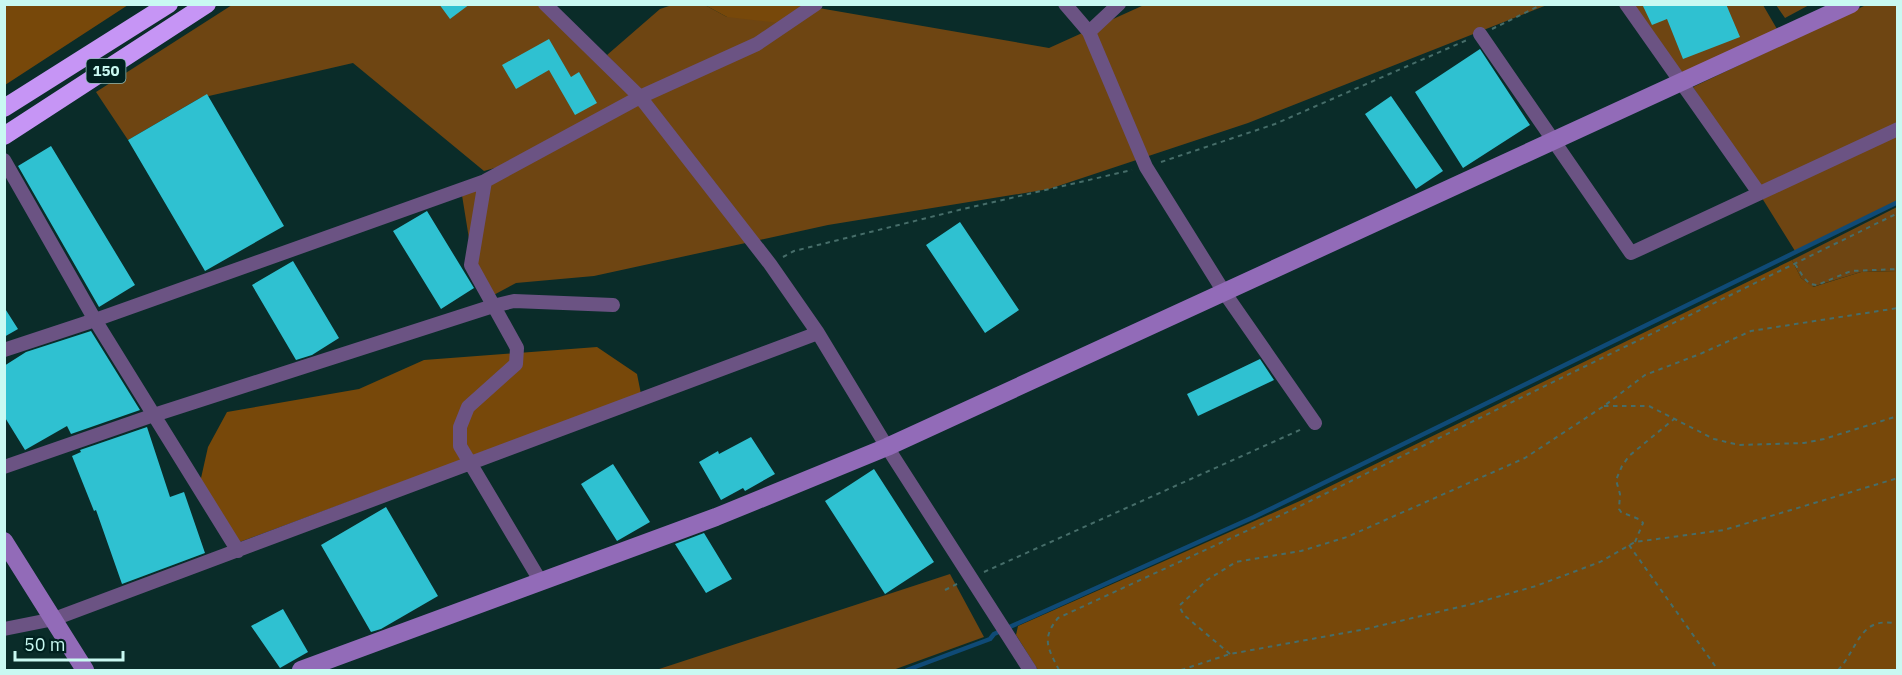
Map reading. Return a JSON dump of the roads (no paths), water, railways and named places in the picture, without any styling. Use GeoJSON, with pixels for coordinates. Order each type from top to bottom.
{"type":"FeatureCollection","features":[{"type":"Feature","properties":{"kind":"highway","name":"150"},"geometry":{"type":"LineString","coordinates":[[4,108],[169,4]]}},
{"type":"Feature","properties":{"kind":"highway","name":"150"},"geometry":{"type":"LineString","coordinates":[[4,136],[207,4]]}},
{"type":"Feature","properties":{"kind":"street"},"geometry":{"type":"LineString","coordinates":[[545,4],[640,97],[770,264],[818,333],[887,447],[1030,670]]}},
{"type":"Feature","properties":{"kind":"street"},"geometry":{"type":"LineString","coordinates":[[1065,4],[1089,32],[1146,167],[1224,292],[1315,423]]}},
{"type":"Feature","properties":{"kind":"street"},"geometry":{"type":"LineString","coordinates":[[1089,32],[1119,4]]}},
{"type":"Feature","properties":{"kind":"street"},"geometry":{"type":"LineString","coordinates":[[1626,4],[1759,193]]}},
{"type":"Feature","properties":{"kind":"street"},"geometry":{"type":"LineString","coordinates":[[301,670],[716,517],[887,447],[1851,4]]}},
{"type":"Feature","properties":{"kind":"street"},"geometry":{"type":"LineString","coordinates":[[4,350],[96,320],[485,181],[640,97],[757,44],[812,5]]}},
{"type":"Feature","properties":{"kind":"street"},"geometry":{"type":"LineString","coordinates":[[1480,34],[1631,253],[1898,129]]}},
{"type":"Feature","properties":{"kind":"street"},"geometry":{"type":"LineString","coordinates":[[4,160],[96,320],[238,551]]}},
{"type":"Feature","properties":{"kind":"street"},"geometry":{"type":"LineString","coordinates":[[485,181],[471,265],[517,348],[516,364],[468,407],[460,427],[460,446],[540,582]]}},
{"type":"Feature","properties":{"kind":"street"},"geometry":{"type":"LineString","coordinates":[[4,467],[154,415],[514,300],[613,305]]}},
{"type":"Feature","properties":{"kind":"street"},"geometry":{"type":"LineString","coordinates":[[4,629],[54,619],[818,333]]}},
{"type":"Feature","properties":{"kind":"street"},"geometry":{"type":"LineString","coordinates":[[4,541],[86,670]]}},
{"type":"Feature","properties":{"kind":"waterway"},"geometry":{"type":"LineString","coordinates":[[907,670],[990,639],[994,634],[1254,517],[1898,202]]}}]}
